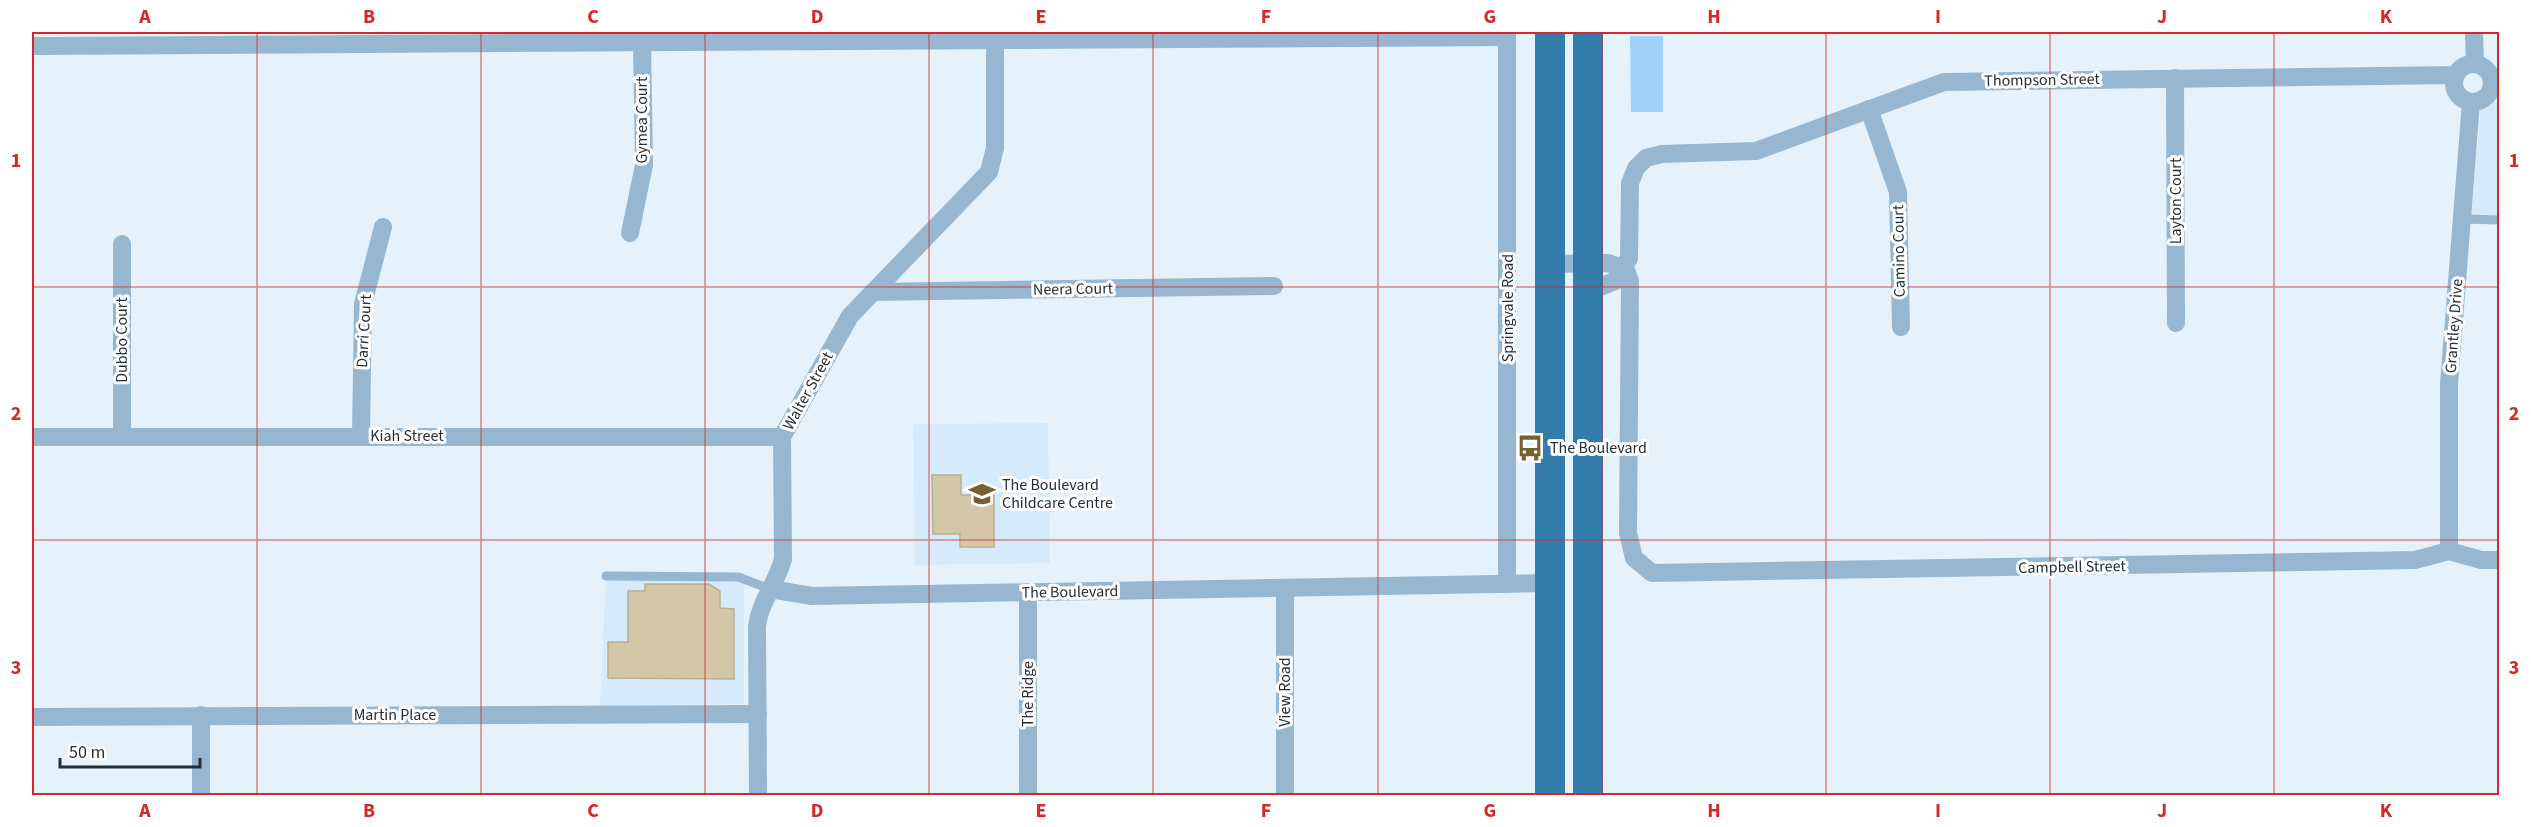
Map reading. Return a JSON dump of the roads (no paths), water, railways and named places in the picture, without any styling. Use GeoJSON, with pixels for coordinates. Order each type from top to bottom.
{"type":"FeatureCollection","features":[{"type":"Feature","properties":{"kind":"highway"},"geometry":{"type":"LineString","coordinates":[[1550,32],[1550,795]]}},
{"type":"Feature","properties":{"kind":"highway"},"geometry":{"type":"LineString","coordinates":[[1588,32],[1588,795]]}},
{"type":"Feature","properties":{"kind":"street"},"geometry":{"type":"LineString","coordinates":[[2474,32],[2475,64]]}},
{"type":"Feature","properties":{"kind":"street"},"geometry":{"type":"LineString","coordinates":[[32,46],[498,37],[642,42],[749,36],[994,42],[1263,35],[1507,34]]}},
{"type":"Feature","properties":{"kind":"street","name":"Springvale Road"},"geometry":{"type":"LineString","coordinates":[[1507,34],[1507,584]]}},
{"type":"Feature","properties":{"kind":"street","name":"Gymea Court"},"geometry":{"type":"LineString","coordinates":[[630,233],[644,165],[642,42]]}},
{"type":"Feature","properties":{"kind":"street","name":"Walter Street"},"geometry":{"type":"LineString","coordinates":[[758,795],[757,626],[760,607],[783,559],[782,437],[850,316],[988,172],[995,148],[994,42]]}},
{"type":"Feature","properties":{"kind":"street"},"geometry":{"type":"LineString","coordinates":[[2475,64],[2487,70],[2496,88],[2486,97],[2471,102],[2459,96],[2456,91],[2456,75],[2465,66],[2475,64]]}},
{"type":"Feature","properties":{"kind":"street","name":"Thompson Street"},"geometry":{"type":"LineString","coordinates":[[1622,266],[1629,258],[1630,183],[1634,172],[1643,161],[1662,154],[1756,151],[1950,81],[2456,75]]}},
{"type":"Feature","properties":{"kind":"street","name":"Layton Court"},"geometry":{"type":"LineString","coordinates":[[2175,78],[2176,323]]}},
{"type":"Feature","properties":{"kind":"street","name":"Grantley Drive"},"geometry":{"type":"LineString","coordinates":[[2449,551],[2449,384],[2471,102]]}},
{"type":"Feature","properties":{"kind":"street","name":"Camino Court"},"geometry":{"type":"LineString","coordinates":[[1869,109],[1898,192],[1901,327]]}},
{"type":"Feature","properties":{"kind":"street","name":"Darri Court"},"geometry":{"type":"LineString","coordinates":[[361,436],[363,304],[383,227]]}},
{"type":"Feature","properties":{"kind":"street","name":"Dubbo Court"},"geometry":{"type":"LineString","coordinates":[[122,244],[122,436]]}},
{"type":"Feature","properties":{"kind":"street"},"geometry":{"type":"LineString","coordinates":[[1550,264],[1587,277],[1615,282],[1622,266],[1608,263],[1587,277]]}},
{"type":"Feature","properties":{"kind":"street","name":"Campbell Street"},"geometry":{"type":"LineString","coordinates":[[1622,266],[1630,281],[1628,533],[1635,558],[1643,568],[1658,574],[2415,561],[2449,551]]}},
{"type":"Feature","properties":{"kind":"street","name":"Neera Court"},"geometry":{"type":"LineString","coordinates":[[873,292],[1274,286]]}},
{"type":"Feature","properties":{"kind":"street","name":"Kiah Street"},"geometry":{"type":"LineString","coordinates":[[32,437],[782,437]]}},
{"type":"Feature","properties":{"kind":"street"},"geometry":{"type":"LineString","coordinates":[[2449,551],[2481,560],[2499,560]]}},
{"type":"Feature","properties":{"kind":"street","name":"The Boulevard"},"geometry":{"type":"LineString","coordinates":[[770,589],[812,596],[1550,583]]}},
{"type":"Feature","properties":{"kind":"street","name":"View Road"},"geometry":{"type":"LineString","coordinates":[[1285,589],[1285,795]]}},
{"type":"Feature","properties":{"kind":"street","name":"The Ridge"},"geometry":{"type":"LineString","coordinates":[[1028,593],[1029,795]]}},
{"type":"Feature","properties":{"kind":"street","name":"Martin Place"},"geometry":{"type":"LineString","coordinates":[[32,717],[758,714]]}},
{"type":"Feature","properties":{"kind":"street"},"geometry":{"type":"LineString","coordinates":[[201,715],[201,795]]}},
{"type":"Feature","properties":{"kind":"lane"},"geometry":{"type":"LineString","coordinates":[[2462,219],[2499,220]]}},
{"type":"Feature","properties":{"kind":"lane"},"geometry":{"type":"LineString","coordinates":[[606,576],[738,577],[770,589]]}},
{"type":"Feature","properties":{"kind":"place","name":"The Boulevard"},"geometry":{"type":"Point","coordinates":[1530,448]}},
{"type":"Feature","properties":{"kind":"place","name":"The Boulevard Childcare Centre"},"geometry":{"type":"Point","coordinates":[982,494]}}]}
